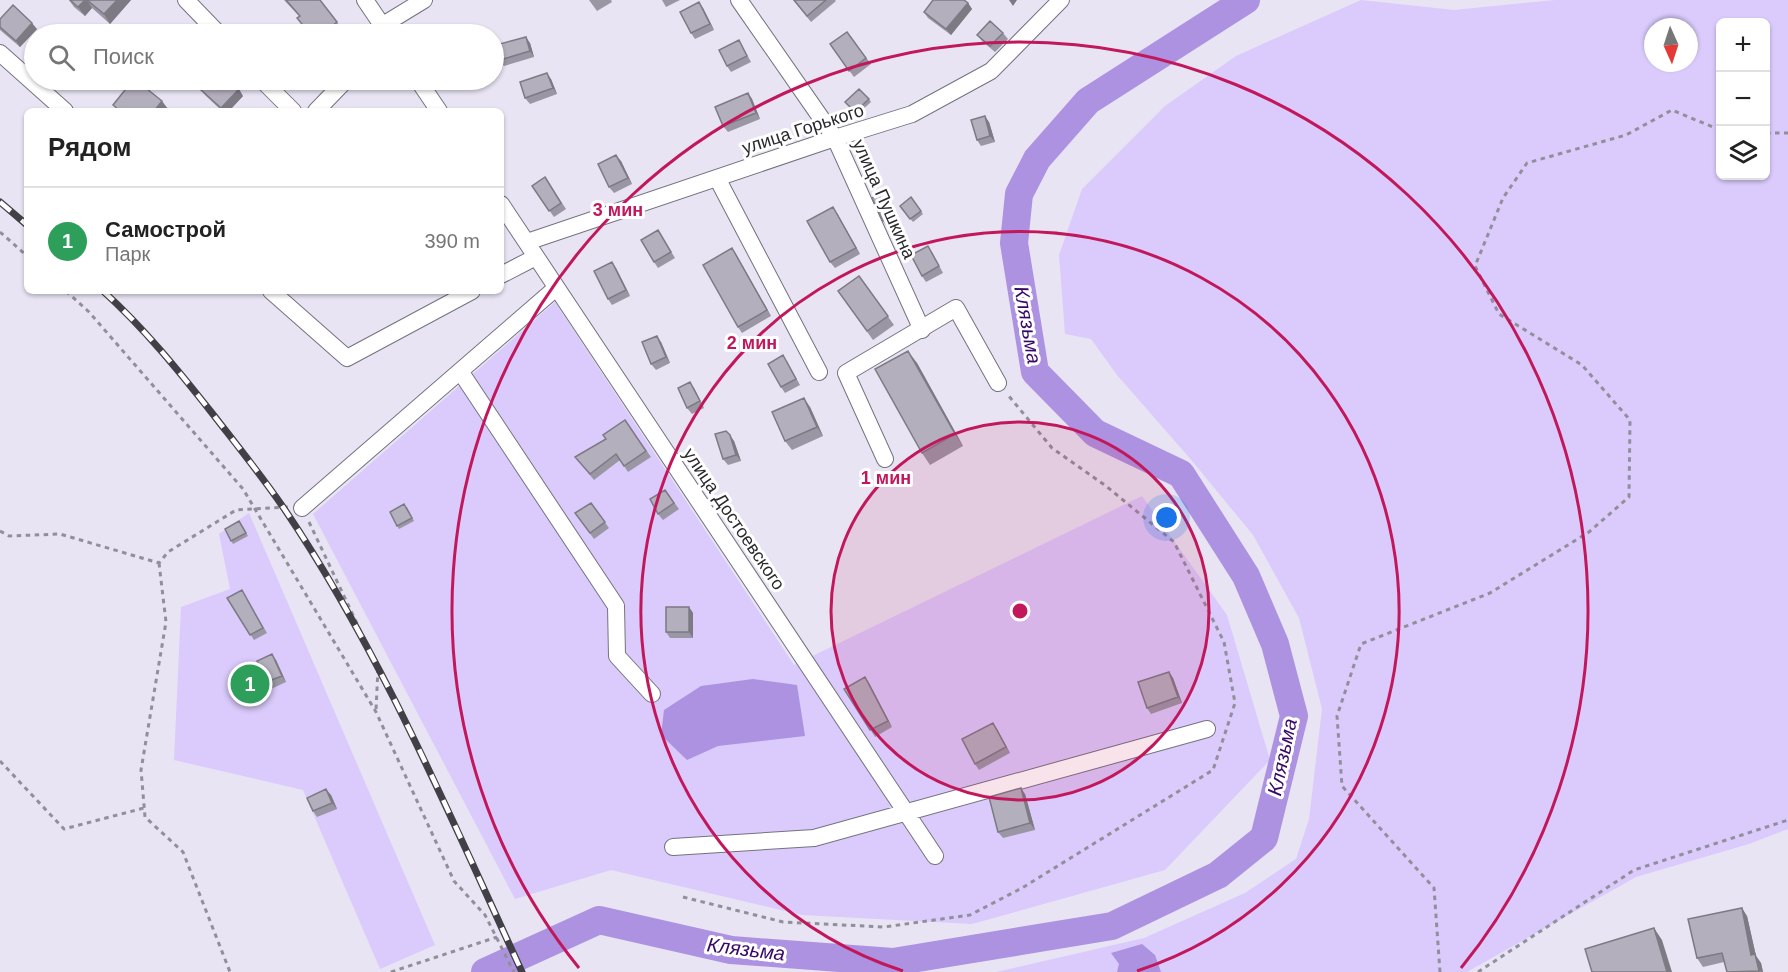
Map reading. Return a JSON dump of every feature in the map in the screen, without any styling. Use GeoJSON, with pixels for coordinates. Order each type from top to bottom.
{"type":"FeatureCollection","features":[{"type":"Feature","properties":{"kind":"street"},"geometry":{"type":"LineString","coordinates":[[186,0],[209,24]]}},
{"type":"Feature","properties":{"kind":"street"},"geometry":{"type":"LineString","coordinates":[[365,0],[381,24]]}},
{"type":"Feature","properties":{"kind":"street"},"geometry":{"type":"LineString","coordinates":[[393,24],[424,0]]}},
{"type":"Feature","properties":{"kind":"street","name":"улица Пушкина"},"geometry":{"type":"LineString","coordinates":[[739,0],[835,138],[922,330]]}},
{"type":"Feature","properties":{"kind":"street","name":"улица Горького"},"geometry":{"type":"LineString","coordinates":[[504,272],[531,250],[717,178],[912,114],[991,70],[1061,0]]}},
{"type":"Feature","properties":{"kind":"street"},"geometry":{"type":"LineString","coordinates":[[0,53],[24,74]]}},
{"type":"Feature","properties":{"kind":"street"},"geometry":{"type":"LineString","coordinates":[[42,90],[63,108]]}},
{"type":"Feature","properties":{"kind":"street"},"geometry":{"type":"LineString","coordinates":[[272,90],[290,108]]}},
{"type":"Feature","properties":{"kind":"street"},"geometry":{"type":"LineString","coordinates":[[319,108],[336,90]]}},
{"type":"Feature","properties":{"kind":"street"},"geometry":{"type":"LineString","coordinates":[[425,90],[437,108]]}},
{"type":"Feature","properties":{"kind":"street"},"geometry":{"type":"LineString","coordinates":[[717,178],[819,372]]}},
{"type":"Feature","properties":{"kind":"street","name":"улица Достоевского"},"geometry":{"type":"LineString","coordinates":[[504,209],[935,856]]}},
{"type":"Feature","properties":{"kind":"street"},"geometry":{"type":"LineString","coordinates":[[302,508],[556,288]]}},
{"type":"Feature","properties":{"kind":"street"},"geometry":{"type":"LineString","coordinates":[[274,294],[347,358],[466,294]]}},
{"type":"Feature","properties":{"kind":"street"},"geometry":{"type":"LineString","coordinates":[[885,459],[846,374],[956,308],[998,383]]}},
{"type":"Feature","properties":{"kind":"street"},"geometry":{"type":"LineString","coordinates":[[460,371],[616,606],[616,656],[652,694]]}},
{"type":"Feature","properties":{"kind":"street"},"geometry":{"type":"LineString","coordinates":[[673,847],[814,838],[1207,729]]}},
{"type":"Feature","properties":{"kind":"path"},"geometry":{"type":"LineString","coordinates":[[1440,972],[1434,888],[1342,786],[1337,716],[1361,644],[1490,593],[1589,532],[1629,497],[1630,420],[1582,365],[1499,314],[1474,266],[1503,198],[1527,163],[1626,135],[1672,110],[1716,128]]}},
{"type":"Feature","properties":{"kind":"path"},"geometry":{"type":"LineString","coordinates":[[1770,133],[1788,133]]}},
{"type":"Feature","properties":{"kind":"path"},"geometry":{"type":"LineString","coordinates":[[0,232],[24,253]]}},
{"type":"Feature","properties":{"kind":"path"},"geometry":{"type":"LineString","coordinates":[[69,294],[89,312],[243,489],[376,712],[454,881],[485,915],[514,972]]}},
{"type":"Feature","properties":{"kind":"path"},"geometry":{"type":"LineString","coordinates":[[682,897],[783,922],[884,927],[970,915],[1022,888],[1213,770],[1235,703],[1224,642],[1174,542],[1106,486],[1052,448],[998,383]]}},
{"type":"Feature","properties":{"kind":"path"},"geometry":{"type":"LineString","coordinates":[[230,972],[183,852],[144,817],[141,770],[166,622],[159,563],[168,552],[237,510],[302,508],[378,668],[376,712]]}},
{"type":"Feature","properties":{"kind":"path"},"geometry":{"type":"LineString","coordinates":[[0,531],[9,536],[60,534],[159,563]]}},
{"type":"Feature","properties":{"kind":"path"},"geometry":{"type":"LineString","coordinates":[[0,761],[64,829],[144,808]]}},
{"type":"Feature","properties":{"kind":"path"},"geometry":{"type":"LineString","coordinates":[[1478,972],[1634,870],[1788,819]]}},
{"type":"Feature","properties":{"kind":"path"},"geometry":{"type":"LineString","coordinates":[[391,972],[497,937]]}},
{"type":"Feature","properties":{"kind":"shaded area"},"geometry":{"type":"Polygon","coordinates":[[[1361,0],[1454,10],[1555,0],[1788,0],[1788,829],[1749,844],[1636,877],[1467,972],[996,972],[1144,938],[1245,893],[1296,859],[1309,819],[1322,709],[1299,618],[1253,535],[1193,462],[1117,375],[1091,339],[1065,334],[1059,255],[1082,189],[1165,106],[1236,56],[1361,0]]]}},
{"type":"Feature","properties":{"kind":"shaded area"},"geometry":{"type":"Polygon","coordinates":[[[555,302],[794,665],[1142,496],[1227,615],[1270,760],[1165,870],[972,924],[802,915],[611,870],[515,899],[313,514],[555,302]]]}},
{"type":"Feature","properties":{"kind":"shaded area"},"geometry":{"type":"Polygon","coordinates":[[[249,513],[435,945],[380,969],[303,790],[174,760],[181,607],[230,589],[219,534],[249,513]]]}},
{"type":"Feature","properties":{"kind":"shaded area"},"geometry":{"type":"Polygon","coordinates":[[[753,679],[797,685],[805,736],[718,746],[687,760],[661,735],[664,710],[701,686],[753,679]]]}},
{"type":"Feature","properties":{"kind":"shaded area"},"geometry":{"type":"Polygon","coordinates":[[[1142,944],[1155,955],[1161,972],[1117,972],[1119,964],[1111,953],[1142,944]]]}},
{"type":"Feature","properties":{"kind":"building"},"geometry":{"type":"Polygon","coordinates":[[[70,0],[85,0],[78,7],[70,0]]]}},
{"type":"Feature","properties":{"kind":"building"},"geometry":{"type":"Polygon","coordinates":[[[87,0],[117,0],[104,14],[87,0]]]}},
{"type":"Feature","properties":{"kind":"building"},"geometry":{"type":"Polygon","coordinates":[[[286,0],[320,0],[337,22],[334,24],[302,24],[297,18],[300,16],[286,0]]]}},
{"type":"Feature","properties":{"kind":"building"},"geometry":{"type":"Polygon","coordinates":[[[794,0],[826,0],[807,16],[794,0]]]}},
{"type":"Feature","properties":{"kind":"building"},"geometry":{"type":"Polygon","coordinates":[[[933,0],[964,0],[968,3],[946,29],[924,12],[933,0]]]}},
{"type":"Feature","properties":{"kind":"building"},"geometry":{"type":"Polygon","coordinates":[[[699,2],[710,24],[691,33],[680,12],[699,2]]]}},
{"type":"Feature","properties":{"kind":"building"},"geometry":{"type":"Polygon","coordinates":[[[13,5],[32,23],[24,24],[24,32],[16,41],[0,27],[0,19],[13,5]]]}},
{"type":"Feature","properties":{"kind":"building"},"geometry":{"type":"Polygon","coordinates":[[[990,21],[1003,33],[990,46],[977,35],[990,21]]]}},
{"type":"Feature","properties":{"kind":"building"},"geometry":{"type":"Polygon","coordinates":[[[847,32],[866,58],[849,71],[830,44],[847,32]]]}},
{"type":"Feature","properties":{"kind":"building"},"geometry":{"type":"Polygon","coordinates":[[[526,37],[530,51],[504,59],[504,43],[526,37]]]}},
{"type":"Feature","properties":{"kind":"building"},"geometry":{"type":"Polygon","coordinates":[[[739,40],[747,56],[727,66],[719,50],[739,40]]]}},
{"type":"Feature","properties":{"kind":"building"},"geometry":{"type":"Polygon","coordinates":[[[547,73],[553,88],[525,98],[520,82],[547,73]]]}},
{"type":"Feature","properties":{"kind":"building"},"geometry":{"type":"Polygon","coordinates":[[[859,89],[869,99],[855,112],[845,102],[859,89]]]}},
{"type":"Feature","properties":{"kind":"building"},"geometry":{"type":"Polygon","coordinates":[[[125,90],[148,90],[162,101],[156,108],[116,108],[113,105],[125,90]]]}},
{"type":"Feature","properties":{"kind":"building"},"geometry":{"type":"Polygon","coordinates":[[[201,90],[238,90],[221,108],[201,90]]]}},
{"type":"Feature","properties":{"kind":"building"},"geometry":{"type":"Polygon","coordinates":[[[748,93],[756,113],[723,126],[715,107],[748,93]]]}},
{"type":"Feature","properties":{"kind":"building"},"geometry":{"type":"Polygon","coordinates":[[[985,116],[990,136],[977,140],[971,120],[985,116]]]}},
{"type":"Feature","properties":{"kind":"building"},"geometry":{"type":"Polygon","coordinates":[[[616,155],[628,178],[609,187],[598,164],[616,155]]]}},
{"type":"Feature","properties":{"kind":"building"},"geometry":{"type":"Polygon","coordinates":[[[545,177],[561,203],[549,211],[532,186],[545,177]]]}},
{"type":"Feature","properties":{"kind":"building"},"geometry":{"type":"Polygon","coordinates":[[[879,195],[891,217],[883,221],[872,198],[879,195]]]}},
{"type":"Feature","properties":{"kind":"building"},"geometry":{"type":"Polygon","coordinates":[[[911,197],[921,211],[910,219],[900,206],[911,197]]]}},
{"type":"Feature","properties":{"kind":"building"},"geometry":{"type":"Polygon","coordinates":[[[833,207],[856,248],[830,262],[807,221],[833,207]]]}},
{"type":"Feature","properties":{"kind":"building"},"geometry":{"type":"Polygon","coordinates":[[[658,230],[671,252],[654,262],[641,240],[658,230]]]}},
{"type":"Feature","properties":{"kind":"building"},"geometry":{"type":"Polygon","coordinates":[[[928,246],[939,266],[922,276],[911,255],[928,246]]]}},
{"type":"Feature","properties":{"kind":"building"},"geometry":{"type":"Polygon","coordinates":[[[732,248],[767,310],[738,327],[703,265],[732,248]]]}},
{"type":"Feature","properties":{"kind":"building"},"geometry":{"type":"Polygon","coordinates":[[[612,262],[626,290],[608,299],[594,271],[612,262]]]}},
{"type":"Feature","properties":{"kind":"building"},"geometry":{"type":"Polygon","coordinates":[[[859,276],[888,316],[867,331],[838,291],[859,276]]]}},
{"type":"Feature","properties":{"kind":"building"},"geometry":{"type":"Polygon","coordinates":[[[657,336],[666,357],[651,364],[642,342],[657,336]]]}},
{"type":"Feature","properties":{"kind":"building"},"geometry":{"type":"Polygon","coordinates":[[[908,351],[955,434],[922,453],[875,369],[908,351]]]}},
{"type":"Feature","properties":{"kind":"building"},"geometry":{"type":"Polygon","coordinates":[[[783,355],[796,379],[781,387],[768,364],[783,355]]]}},
{"type":"Feature","properties":{"kind":"building"},"geometry":{"type":"Polygon","coordinates":[[[690,382],[700,401],[687,408],[678,388],[690,382]]]}},
{"type":"Feature","properties":{"kind":"building"},"geometry":{"type":"Polygon","coordinates":[[[804,398],[817,427],[785,441],[772,412],[804,398]]]}},
{"type":"Feature","properties":{"kind":"building"},"geometry":{"type":"Polygon","coordinates":[[[625,420],[646,451],[624,466],[616,454],[590,474],[575,457],[606,439],[603,435],[625,420]]]}},
{"type":"Feature","properties":{"kind":"building"},"geometry":{"type":"Polygon","coordinates":[[[726,431],[730,435],[736,455],[723,459],[715,434],[726,431]]]}},
{"type":"Feature","properties":{"kind":"building"},"geometry":{"type":"Polygon","coordinates":[[[665,490],[674,503],[658,514],[650,499],[665,490]]]}},
{"type":"Feature","properties":{"kind":"building"},"geometry":{"type":"Polygon","coordinates":[[[591,503],[605,522],[590,533],[575,513],[591,503]]]}},
{"type":"Feature","properties":{"kind":"building"},"geometry":{"type":"Polygon","coordinates":[[[404,504],[412,518],[397,526],[390,512],[404,504]]]}},
{"type":"Feature","properties":{"kind":"building"},"geometry":{"type":"Polygon","coordinates":[[[239,521],[246,533],[231,541],[225,529],[239,521]]]}},
{"type":"Feature","properties":{"kind":"building"},"geometry":{"type":"Polygon","coordinates":[[[242,590],[263,628],[250,635],[227,598],[242,590]]]}},
{"type":"Feature","properties":{"kind":"building"},"geometry":{"type":"Polygon","coordinates":[[[666,607],[689,607],[689,632],[666,632],[666,607]]]}},
{"type":"Feature","properties":{"kind":"building"},"geometry":{"type":"Polygon","coordinates":[[[272,654],[282,676],[266,682],[257,661],[272,654]]]}},
{"type":"Feature","properties":{"kind":"building"},"geometry":{"type":"Polygon","coordinates":[[[1169,672],[1178,697],[1147,708],[1138,682],[1169,672]]]}},
{"type":"Feature","properties":{"kind":"building"},"geometry":{"type":"Polygon","coordinates":[[[865,677],[888,721],[870,730],[844,689],[865,677]]]}},
{"type":"Feature","properties":{"kind":"building"},"geometry":{"type":"Polygon","coordinates":[[[993,723],[1006,747],[975,764],[962,739],[993,723]]]}},
{"type":"Feature","properties":{"kind":"building"},"geometry":{"type":"Polygon","coordinates":[[[1021,788],[1030,823],[998,832],[989,797],[1021,788]]]}},
{"type":"Feature","properties":{"kind":"building"},"geometry":{"type":"Polygon","coordinates":[[[326,789],[332,803],[313,811],[307,798],[326,789]]]}},
{"type":"Feature","properties":{"kind":"building"},"geometry":{"type":"Polygon","coordinates":[[[1742,908],[1751,955],[1755,954],[1759,971],[1727,972],[1722,953],[1697,958],[1688,919],[1742,908]]]}},
{"type":"Feature","properties":{"kind":"building"},"geometry":{"type":"Polygon","coordinates":[[[1654,928],[1667,972],[1592,972],[1585,949],[1654,928]]]}},
{"type":"Feature","properties":{"kind":"waterway","name":"Клязьма"},"geometry":{"type":"LineString","coordinates":[[485,972],[599,920],[731,950],[893,962],[1112,926],[1218,875],[1264,838],[1294,716],[1275,644],[1246,576],[1181,474],[1095,433],[1035,372],[1014,243],[1019,194],[1037,159],[1088,101],[1246,0]]}},
{"type":"Feature","properties":{"kind":"railway"},"geometry":{"type":"LineString","coordinates":[[0,202],[24,222]]}},
{"type":"Feature","properties":{"kind":"railway"},"geometry":{"type":"LineString","coordinates":[[106,294],[147,335],[199,397],[275,495],[318,562],[351,618],[412,735],[522,972]]}},
{"type":"Feature","properties":{"kind":"place","name":"Самострой"},"geometry":{"type":"Point","coordinates":[250,684]}}]}
